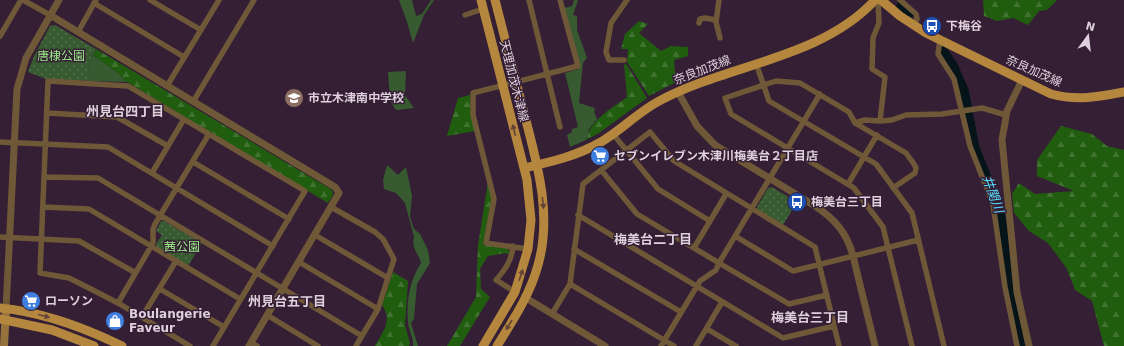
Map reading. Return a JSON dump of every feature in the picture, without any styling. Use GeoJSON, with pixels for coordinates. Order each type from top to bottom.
{"type":"FeatureCollection","features":[{"type":"Feature","properties":{"kind":"main road","name":"天理加茂木津線"},"geometry":{"type":"LineString","coordinates":[[494,0],[537,164]]}},
{"type":"Feature","properties":{"kind":"main road","name":"奈良加茂線"},"geometry":{"type":"LineString","coordinates":[[524,168],[585,150],[613,134],[648,107],[692,85],[810,43],[841,29],[854,21],[876,0]]}},
{"type":"Feature","properties":{"kind":"main road","name":"奈良加茂線"},"geometry":{"type":"LineString","coordinates":[[881,0],[914,25],[940,40],[1051,94],[1067,98],[1096,98],[1124,92]]}},
{"type":"Feature","properties":{"kind":"main road","name":"天理加茂木津線"},"geometry":{"type":"LineString","coordinates":[[482,5],[524,168]]}},
{"type":"Feature","properties":{"kind":"main road"},"geometry":{"type":"LineString","coordinates":[[497,346],[526,298],[539,264],[544,235],[543,203],[537,164]]}},
{"type":"Feature","properties":{"kind":"main road"},"geometry":{"type":"LineString","coordinates":[[483,346],[515,292],[528,249],[531,210],[529,190],[524,168]]}},
{"type":"Feature","properties":{"kind":"main road"},"geometry":{"type":"LineString","coordinates":[[4,346],[3,308],[33,313],[76,325],[122,346]]}},
{"type":"Feature","properties":{"kind":"main road"},"geometry":{"type":"LineString","coordinates":[[3,319],[52,330],[94,346]]}},
{"type":"Feature","properties":{"kind":"street"},"geometry":{"type":"LineString","coordinates":[[0,36],[22,0],[78,32],[335,187],[339,193],[267,315],[252,345]]}},
{"type":"Feature","properties":{"kind":"street"},"geometry":{"type":"LineString","coordinates":[[3,308],[10,237],[16,97],[21,74],[30,50],[59,0]]}},
{"type":"Feature","properties":{"kind":"street"},"geometry":{"type":"LineString","coordinates":[[150,0],[201,30]]}},
{"type":"Feature","properties":{"kind":"street"},"geometry":{"type":"LineString","coordinates":[[167,86],[218,2],[211,0]]}},
{"type":"Feature","properties":{"kind":"street"},"geometry":{"type":"LineString","coordinates":[[193,102],[254,0]]}},
{"type":"Feature","properties":{"kind":"street"},"geometry":{"type":"LineString","coordinates":[[529,0],[560,127]]}},
{"type":"Feature","properties":{"kind":"street"},"geometry":{"type":"LineString","coordinates":[[528,249],[486,243],[494,199],[473,115],[473,93],[578,66],[560,0]]}},
{"type":"Feature","properties":{"kind":"street"},"geometry":{"type":"LineString","coordinates":[[624,60],[609,60],[606,52],[611,23],[627,0]]}},
{"type":"Feature","properties":{"kind":"street"},"geometry":{"type":"LineString","coordinates":[[719,0],[716,20],[720,38]]}},
{"type":"Feature","properties":{"kind":"street"},"geometry":{"type":"LineString","coordinates":[[876,0],[878,23],[874,38],[872,69],[885,77],[880,121]]}},
{"type":"Feature","properties":{"kind":"street"},"geometry":{"type":"LineString","coordinates":[[900,0],[916,14],[917,18],[914,25]]}},
{"type":"Feature","properties":{"kind":"street"},"geometry":{"type":"LineString","coordinates":[[78,32],[95,2],[184,58]]}},
{"type":"Feature","properties":{"kind":"street"},"geometry":{"type":"LineString","coordinates":[[465,15],[482,5]]}},
{"type":"Feature","properties":{"kind":"street"},"geometry":{"type":"LineString","coordinates":[[699,23],[700,19],[706,18],[716,20]]}},
{"type":"Feature","properties":{"kind":"street"},"geometry":{"type":"LineString","coordinates":[[940,40],[938,54],[954,79],[963,111],[970,146],[993,204],[1005,287],[1017,346]]}},
{"type":"Feature","properties":{"kind":"street"},"geometry":{"type":"LineString","coordinates":[[756,63],[769,100],[876,164],[912,213],[944,346]]}},
{"type":"Feature","properties":{"kind":"street"},"geometry":{"type":"LineString","coordinates":[[1022,80],[1006,115],[1002,140],[1012,256],[1017,292],[1029,346]]}},
{"type":"Feature","properties":{"kind":"street"},"geometry":{"type":"LineString","coordinates":[[190,346],[118,303],[69,278],[40,273],[48,81],[128,86],[305,191],[213,346]]}},
{"type":"Feature","properties":{"kind":"street"},"geometry":{"type":"LineString","coordinates":[[893,188],[915,173],[916,168],[906,153],[855,123],[849,112],[800,83],[776,81],[725,98],[731,114],[854,188],[883,227],[912,346]]}},
{"type":"Feature","properties":{"kind":"street"},"geometry":{"type":"LineString","coordinates":[[678,92],[692,119],[708,139],[722,150],[829,215],[844,233],[854,256],[875,346]]}},
{"type":"Feature","properties":{"kind":"street"},"geometry":{"type":"LineString","coordinates":[[661,346],[701,279],[713,272],[719,263],[820,94]]}},
{"type":"Feature","properties":{"kind":"street"},"geometry":{"type":"LineString","coordinates":[[855,123],[865,120],[892,120],[906,115],[942,114],[982,108],[1006,115]]}},
{"type":"Feature","properties":{"kind":"street"},"geometry":{"type":"LineString","coordinates":[[47,113],[117,116],[168,146]]}},
{"type":"Feature","properties":{"kind":"street"},"geometry":{"type":"LineString","coordinates":[[152,173],[184,119]]}},
{"type":"Feature","properties":{"kind":"street"},"geometry":{"type":"LineString","coordinates":[[552,314],[570,284],[583,184],[650,132],[674,161],[815,247],[839,346]]}},
{"type":"Feature","properties":{"kind":"street"},"geometry":{"type":"LineString","coordinates":[[118,303],[134,272],[151,246],[154,238],[153,230],[209,134]]}},
{"type":"Feature","properties":{"kind":"street"},"geometry":{"type":"LineString","coordinates":[[613,134],[658,189],[710,221]]}},
{"type":"Feature","properties":{"kind":"street"},"geometry":{"type":"LineString","coordinates":[[848,184],[877,135]]}},
{"type":"Feature","properties":{"kind":"street"},"geometry":{"type":"LineString","coordinates":[[0,142],[108,147],[272,246]]}},
{"type":"Feature","properties":{"kind":"street"},"geometry":{"type":"LineString","coordinates":[[193,162],[289,219]]}},
{"type":"Feature","properties":{"kind":"street"},"geometry":{"type":"LineString","coordinates":[[601,170],[637,214],[789,304],[827,295]]}},
{"type":"Feature","properties":{"kind":"street"},"geometry":{"type":"LineString","coordinates":[[44,177],[98,178],[362,336]]}},
{"type":"Feature","properties":{"kind":"street"},"geometry":{"type":"LineString","coordinates":[[694,248],[726,194]]}},
{"type":"Feature","properties":{"kind":"street"},"geometry":{"type":"LineString","coordinates":[[43,207],[89,209],[240,299]]}},
{"type":"Feature","properties":{"kind":"street"},"geometry":{"type":"LineString","coordinates":[[331,207],[375,232],[383,239],[394,259],[378,309],[356,346]]}},
{"type":"Feature","properties":{"kind":"street"},"geometry":{"type":"LineString","coordinates":[[578,215],[783,338],[834,326]]}},
{"type":"Feature","properties":{"kind":"street"},"geometry":{"type":"LineString","coordinates":[[315,235],[388,278]]}},
{"type":"Feature","properties":{"kind":"street"},"geometry":{"type":"LineString","coordinates":[[0,236],[79,241],[134,272]]}},
{"type":"Feature","properties":{"kind":"street"},"geometry":{"type":"LineString","coordinates":[[735,236],[794,271],[918,240]]}},
{"type":"Feature","properties":{"kind":"street"},"geometry":{"type":"LineString","coordinates":[[513,246],[512,255],[504,271],[496,280],[515,292]]}},
{"type":"Feature","properties":{"kind":"street"},"geometry":{"type":"LineString","coordinates":[[574,249],[681,312]]}},
{"type":"Feature","properties":{"kind":"street"},"geometry":{"type":"LineString","coordinates":[[142,317],[176,261]]}},
{"type":"Feature","properties":{"kind":"street"},"geometry":{"type":"LineString","coordinates":[[299,262],[378,309]]}},
{"type":"Feature","properties":{"kind":"street"},"geometry":{"type":"LineString","coordinates":[[570,284],[674,346]]}},
{"type":"Feature","properties":{"kind":"street"},"geometry":{"type":"LineString","coordinates":[[160,289],[224,327]]}},
{"type":"Feature","properties":{"kind":"street"},"geometry":{"type":"LineString","coordinates":[[526,298],[605,346]]}},
{"type":"Feature","properties":{"kind":"street"},"geometry":{"type":"LineString","coordinates":[[696,346],[722,302]]}},
{"type":"Feature","properties":{"kind":"street"},"geometry":{"type":"LineString","coordinates":[[267,315],[318,346]]}},
{"type":"Feature","properties":{"kind":"street"},"geometry":{"type":"LineString","coordinates":[[707,328],[736,346]]}},
{"type":"Feature","properties":{"kind":"green space"},"geometry":{"type":"Polygon","coordinates":[[[399,0],[412,0],[416,16],[422,14],[431,0],[434,0],[424,15],[413,43],[406,19],[399,0]]]}},
{"type":"Feature","properties":{"kind":"green space"},"geometry":{"type":"Polygon","coordinates":[[[574,0],[578,0],[573,15],[577,16],[577,30],[587,58],[583,63],[579,103],[595,108],[594,112],[597,119],[589,129],[586,140],[570,147],[567,135],[572,132],[572,129],[578,127],[565,73],[579,69],[564,8],[572,6],[574,0]]]}},
{"type":"Feature","properties":{"kind":"green space"},"geometry":{"type":"Polygon","coordinates":[[[983,0],[1057,0],[1047,10],[1039,11],[1028,25],[1013,18],[997,21],[984,16],[983,0]]]}},
{"type":"Feature","properties":{"kind":"green space"},"geometry":{"type":"Polygon","coordinates":[[[639,21],[648,24],[639,33],[661,51],[671,46],[688,47],[688,56],[674,60],[676,82],[649,96],[627,62],[628,49],[621,49],[625,34],[639,21]]]}},
{"type":"Feature","properties":{"kind":"green space","name":"唐棣公園"},"geometry":{"type":"Polygon","coordinates":[[[55,25],[96,49],[88,64],[91,81],[46,79],[28,72],[34,56],[50,26],[55,25]]]}},
{"type":"Feature","properties":{"kind":"green space"},"geometry":{"type":"Polygon","coordinates":[[[96,49],[332,190],[333,195],[328,203],[127,82],[93,55],[96,49]]]}},
{"type":"Feature","properties":{"kind":"green space"},"geometry":{"type":"Polygon","coordinates":[[[93,55],[127,82],[91,81],[88,64],[93,55]]]}},
{"type":"Feature","properties":{"kind":"green space"},"geometry":{"type":"Polygon","coordinates":[[[624,64],[627,65],[647,98],[599,133],[586,140],[592,126],[597,120],[608,110],[627,97],[624,64]]]}},
{"type":"Feature","properties":{"kind":"green space"},"geometry":{"type":"Polygon","coordinates":[[[406,71],[405,95],[414,108],[397,110],[390,100],[388,72],[406,71]]]}},
{"type":"Feature","properties":{"kind":"green space"},"geometry":{"type":"Polygon","coordinates":[[[470,95],[471,114],[475,131],[447,136],[458,98],[470,95]]]}},
{"type":"Feature","properties":{"kind":"green space"},"geometry":{"type":"Polygon","coordinates":[[[1061,126],[1092,134],[1107,146],[1124,150],[1124,346],[1104,346],[1092,301],[1075,290],[1067,269],[1048,243],[1029,231],[1014,213],[1012,194],[1019,183],[1035,194],[1074,191],[1037,176],[1037,160],[1061,126]]]}},
{"type":"Feature","properties":{"kind":"green space"},"geometry":{"type":"Polygon","coordinates":[[[387,165],[398,175],[406,167],[412,196],[410,217],[414,229],[420,234],[428,250],[430,263],[417,284],[414,319],[411,323],[418,346],[413,346],[413,340],[408,325],[408,299],[414,276],[421,263],[414,248],[414,237],[405,203],[396,193],[384,189],[383,180],[387,165]]]}},
{"type":"Feature","properties":{"kind":"green space"},"geometry":{"type":"Polygon","coordinates":[[[488,182],[492,200],[483,245],[508,248],[510,255],[506,253],[488,256],[480,269],[481,289],[490,297],[460,346],[447,346],[476,297],[478,245],[488,182]]]}},
{"type":"Feature","properties":{"kind":"green space"},"geometry":{"type":"Polygon","coordinates":[[[772,187],[797,202],[783,225],[758,210],[757,207],[768,188],[772,187]]]}},
{"type":"Feature","properties":{"kind":"green space","name":"茜公園"},"geometry":{"type":"Polygon","coordinates":[[[161,221],[164,221],[202,243],[188,266],[157,247],[156,244],[162,235],[156,231],[161,221]]]}},
{"type":"Feature","properties":{"kind":"green space"},"geometry":{"type":"Polygon","coordinates":[[[393,272],[408,281],[405,325],[410,343],[409,346],[375,346],[386,326],[387,316],[382,305],[393,272]]]}},
{"type":"Feature","properties":{"kind":"waterway","name":"井関川"},"geometry":{"type":"LineString","coordinates":[[901,6],[910,13]]}},
{"type":"Feature","properties":{"kind":"waterway","name":"井関川"},"geometry":{"type":"LineString","coordinates":[[942,49],[953,65],[964,90],[975,148],[1000,209],[1021,346]]}},
{"type":"Feature","properties":{"kind":"place","name":"下梅谷"},"geometry":{"type":"Point","coordinates":[932,26]}},
{"type":"Feature","properties":{"kind":"place","name":"市立木津南中学校"},"geometry":{"type":"Point","coordinates":[294,98]}},
{"type":"Feature","properties":{"kind":"place","name":"セブンイレブン木津川梅美台２丁目店"},"geometry":{"type":"Point","coordinates":[600,156]}},
{"type":"Feature","properties":{"kind":"place","name":"梅美台三丁目"},"geometry":{"type":"Point","coordinates":[797,202]}},
{"type":"Feature","properties":{"kind":"place","name":"ローソン"},"geometry":{"type":"Point","coordinates":[31,301]}},
{"type":"Feature","properties":{"kind":"place","name":"Boulangerie Faveur"},"geometry":{"type":"Point","coordinates":[115,321]}},
{"type":"Feature","properties":{"kind":"district","name":"州見台四丁目"},"geometry":{"type":"Point","coordinates":[125,111]}},
{"type":"Feature","properties":{"kind":"district","name":"梅美台二丁目"},"geometry":{"type":"Point","coordinates":[653,239]}},
{"type":"Feature","properties":{"kind":"district","name":"州見台五丁目"},"geometry":{"type":"Point","coordinates":[287,301]}},
{"type":"Feature","properties":{"kind":"district","name":"梅美台三丁目"},"geometry":{"type":"Point","coordinates":[810,317]}}]}
